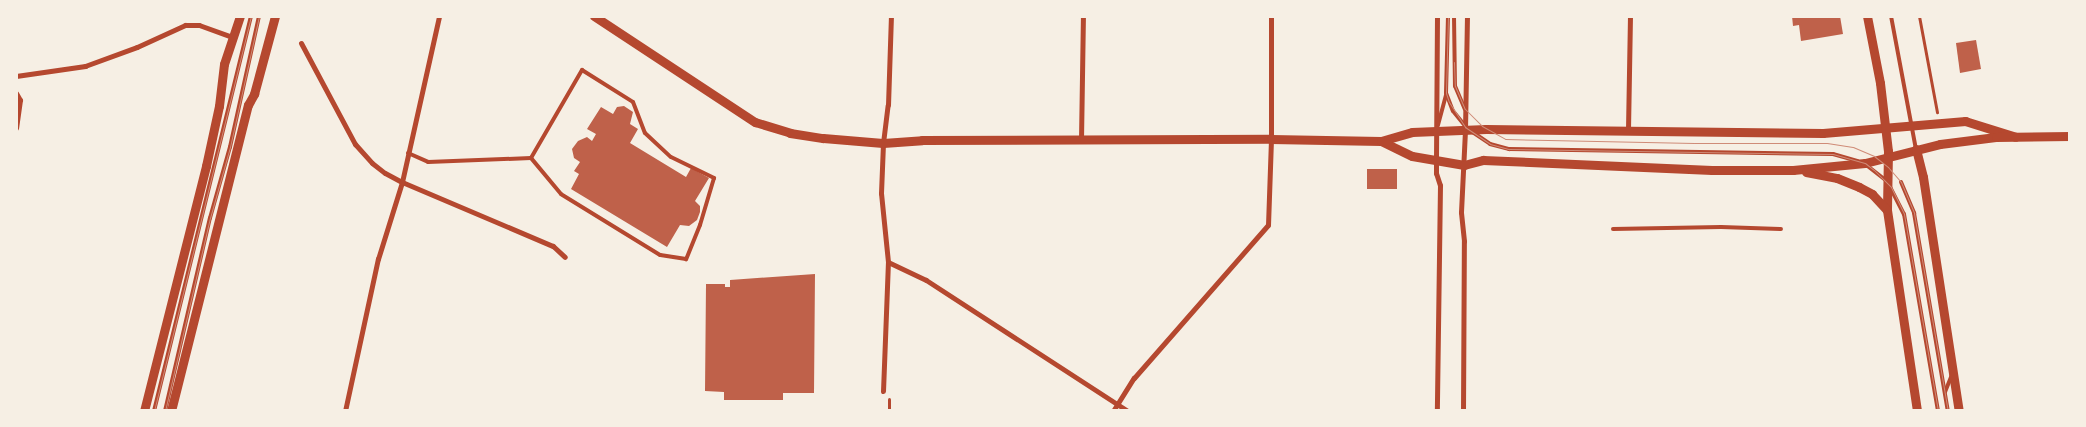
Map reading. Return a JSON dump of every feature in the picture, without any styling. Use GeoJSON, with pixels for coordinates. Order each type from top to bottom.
{"type":"FeatureCollection","features":[{"type":"Feature","properties":{"kind":"street"},"geometry":{"type":"LineString","coordinates":[[144,411],[206,166],[219,106],[224,64],[240,16]]}},
{"type":"Feature","properties":{"kind":"street"},"geometry":{"type":"LineString","coordinates":[[171,411],[248,105],[254,94],[275,16]]}},
{"type":"Feature","properties":{"kind":"street"},"geometry":{"type":"LineString","coordinates":[[345,411],[378,259],[402,182],[438,16]]}},
{"type":"Feature","properties":{"kind":"street"},"geometry":{"type":"LineString","coordinates":[[594,16],[755,122],[790,133],[883,143],[922,140],[1271,139],[1381,141],[1412,132],[1466,129],[1823,133],[1965,121],[2016,137]]}},
{"type":"Feature","properties":{"kind":"street"},"geometry":{"type":"LineString","coordinates":[[883,391],[888,262],[881,192],[883,143],[888,105],[891,16]]}},
{"type":"Feature","properties":{"kind":"street"},"geometry":{"type":"LineString","coordinates":[[1081,140],[1082,16]]}},
{"type":"Feature","properties":{"kind":"street"},"geometry":{"type":"LineString","coordinates":[[1113,411],[1134,378],[1268,225],[1271,139],[1271,16]]}},
{"type":"Feature","properties":{"kind":"street"},"geometry":{"type":"LineString","coordinates":[[1437,16],[1436,173],[1440,185],[1437,411]]}},
{"type":"Feature","properties":{"kind":"street"},"geometry":{"type":"LineString","coordinates":[[1463,411],[1464,241],[1460,212],[1466,129],[1467,16]]}},
{"type":"Feature","properties":{"kind":"street"},"geometry":{"type":"LineString","coordinates":[[1628,130],[1630,16]]}},
{"type":"Feature","properties":{"kind":"street"},"geometry":{"type":"LineString","coordinates":[[1867,16],[1880,83],[1888,158],[1887,210],[1917,411]]}},
{"type":"Feature","properties":{"kind":"street"},"geometry":{"type":"LineString","coordinates":[[16,76],[85,66],[137,47],[185,25],[199,25],[232,37]]}},
{"type":"Feature","properties":{"kind":"street"},"geometry":{"type":"LineString","coordinates":[[301,43],[355,144],[385,173],[553,246],[565,257]]}},
{"type":"Feature","properties":{"kind":"street"},"geometry":{"type":"LineString","coordinates":[[16,93],[20,100],[16,128]]}},
{"type":"Feature","properties":{"kind":"street"},"geometry":{"type":"LineString","coordinates":[[1381,141],[1412,156],[1464,165],[1483,160],[1712,170],[1793,170],[1865,163],[1940,144],[2016,137],[2070,136]]}},
{"type":"Feature","properties":{"kind":"street"},"geometry":{"type":"LineString","coordinates":[[1916,149],[1923,177],[1960,411]]}},
{"type":"Feature","properties":{"kind":"street"},"geometry":{"type":"LineString","coordinates":[[1793,170],[1845,180],[1872,194],[1887,210]]}},
{"type":"Feature","properties":{"kind":"street"},"geometry":{"type":"LineString","coordinates":[[888,262],[926,280],[1128,411]]}},
{"type":"Feature","properties":{"kind":"lane"},"geometry":{"type":"LineString","coordinates":[[154,411],[251,16]]}},
{"type":"Feature","properties":{"kind":"lane"},"geometry":{"type":"LineString","coordinates":[[165,411],[210,218],[230,147],[259,16]]}},
{"type":"Feature","properties":{"kind":"lane"},"geometry":{"type":"LineString","coordinates":[[1436,131],[1446,93],[1448,16]]}},
{"type":"Feature","properties":{"kind":"lane"},"geometry":{"type":"LineString","coordinates":[[1454,16],[1454,78],[1457,94],[1466,109]]}},
{"type":"Feature","properties":{"kind":"lane"},"geometry":{"type":"LineString","coordinates":[[1891,16],[1916,149]]}},
{"type":"Feature","properties":{"kind":"lane"},"geometry":{"type":"LineString","coordinates":[[582,70],[633,102],[645,133],[672,157],[714,178],[700,225],[686,259],[660,255],[561,194],[531,158],[582,70]]}},
{"type":"Feature","properties":{"kind":"lane"},"geometry":{"type":"LineString","coordinates":[[1446,93],[1453,111],[1466,129],[1490,144],[1509,149],[1816,153],[1844,156],[1865,163],[1887,181],[1898,199],[1909,232],[1938,411]]}},
{"type":"Feature","properties":{"kind":"lane"},"geometry":{"type":"LineString","coordinates":[[408,153],[428,162],[531,158]]}},
{"type":"Feature","properties":{"kind":"lane"},"geometry":{"type":"LineString","coordinates":[[1901,182],[1914,213],[1948,411]]}},
{"type":"Feature","properties":{"kind":"lane"},"geometry":{"type":"LineString","coordinates":[[1613,229],[1720,227],[1782,229]]}},
{"type":"Feature","properties":{"kind":"lane"},"geometry":{"type":"LineString","coordinates":[[1945,392],[1953,371]]}},
{"type":"Feature","properties":{"kind":"path"},"geometry":{"type":"LineString","coordinates":[[1919,16],[1937,110]]}},
{"type":"Feature","properties":{"kind":"building"},"geometry":{"type":"Polygon","coordinates":[[[1792,16],[1840,16],[1843,34],[1801,41],[1799,25],[1793,26],[1792,16]]]}},
{"type":"Feature","properties":{"kind":"building"},"geometry":{"type":"Polygon","coordinates":[[[1976,40],[1981,69],[1960,73],[1956,43],[1976,40]]]}},
{"type":"Feature","properties":{"kind":"building"},"geometry":{"type":"Polygon","coordinates":[[[624,106],[633,112],[630,124],[638,129],[630,143],[686,177],[691,168],[709,178],[695,201],[700,206],[697,220],[689,226],[680,225],[667,247],[571,189],[579,174],[574,171],[580,162],[574,158],[572,149],[578,141],[587,137],[592,141],[596,134],[587,129],[601,107],[613,114],[617,107],[624,106]]]}},
{"type":"Feature","properties":{"kind":"building"},"geometry":{"type":"Polygon","coordinates":[[[1367,169],[1397,169],[1397,189],[1367,189],[1367,169]]]}},
{"type":"Feature","properties":{"kind":"building"},"geometry":{"type":"Polygon","coordinates":[[[815,274],[814,393],[783,393],[783,400],[724,400],[724,392],[705,391],[706,284],[725,284],[725,287],[730,287],[730,280],[815,274]]]}},
{"type":"Feature","properties":{"kind":"tram line"},"geometry":{"type":"LineString","coordinates":[[154,411],[251,16]]}},
{"type":"Feature","properties":{"kind":"tram line"},"geometry":{"type":"LineString","coordinates":[[165,411],[210,218],[230,147],[259,16]]}},
{"type":"Feature","properties":{"kind":"tram line"},"geometry":{"type":"LineString","coordinates":[[1448,16],[1446,93],[1449,102],[1465,127],[1490,144],[1509,149],[1833,154],[1865,163],[1874,170],[1891,187],[1904,214],[1938,411]]}},
{"type":"Feature","properties":{"kind":"tram line"},"geometry":{"type":"LineString","coordinates":[[1454,62],[1455,86],[1465,109],[1482,126],[1505,139],[1694,143],[1827,143],[1853,147],[1874,156],[1888,167],[1901,182],[1914,213],[1948,411]]}}]}
